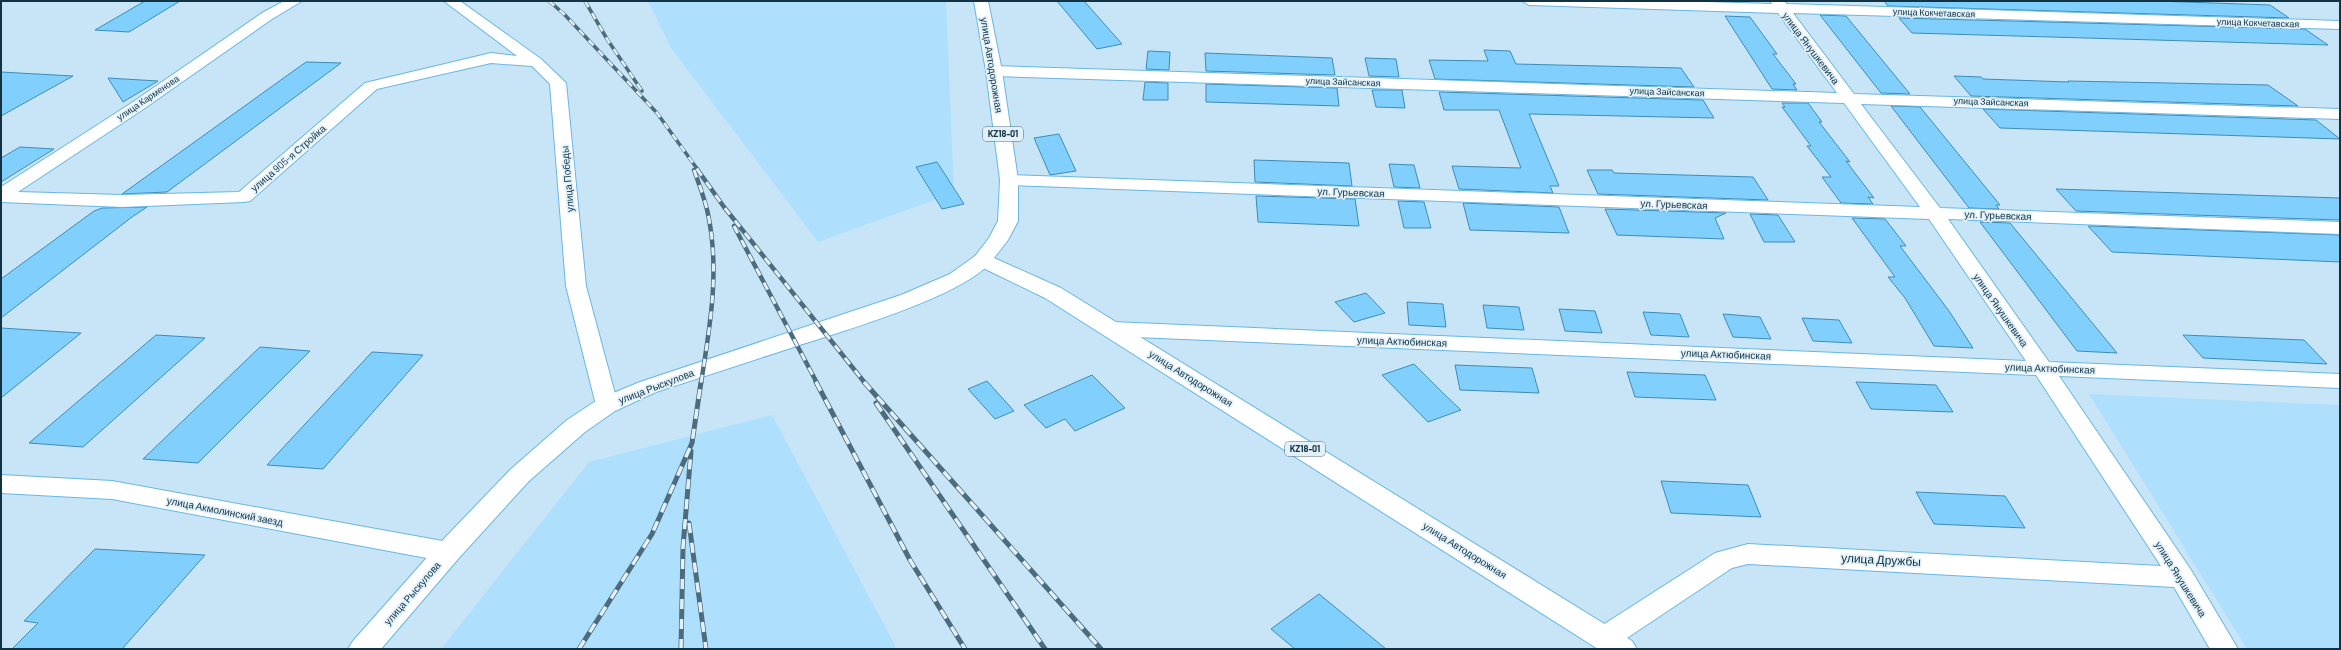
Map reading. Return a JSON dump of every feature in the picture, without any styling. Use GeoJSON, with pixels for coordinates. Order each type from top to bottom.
{"type":"FeatureCollection","features":[{"type":"Feature","properties":{"kind":"main road","name":"улица Автодорожная"},"geometry":{"type":"LineString","coordinates":[[981,1],[994,71],[1009,180],[1008,221],[998,240],[982,260],[1053,293],[1613,643]]}},
{"type":"Feature","properties":{"kind":"main road","name":"улица Рыскулова"},"geometry":{"type":"LineString","coordinates":[[363,649],[448,552],[520,475],[548,448],[607,405],[648,387],[866,316],[909,300],[957,278],[982,260]]}},
{"type":"Feature","properties":{"kind":"street","name":"улица Карменова"},"geometry":{"type":"LineString","coordinates":[[1,196],[136,107],[267,16],[295,1]]}},
{"type":"Feature","properties":{"kind":"street","name":"улица Победы"},"geometry":{"type":"LineString","coordinates":[[451,1],[536,62],[558,83],[576,286],[607,405]]}},
{"type":"Feature","properties":{"kind":"street","name":"улица Кокчетавская"},"geometry":{"type":"LineString","coordinates":[[1529,1],[1779,5],[2340,25]]}},
{"type":"Feature","properties":{"kind":"street","name":"улица Янушкевича"},"geometry":{"type":"LineString","coordinates":[[1779,5],[1934,213],[2042,368],[2182,577],[2224,649]]}},
{"type":"Feature","properties":{"kind":"street","name":"улица 905-я Стройка"},"geometry":{"type":"LineString","coordinates":[[1,196],[122,201],[244,197],[372,86],[491,58],[536,62]]}},
{"type":"Feature","properties":{"kind":"street","name":"улица Зайсанская"},"geometry":{"type":"LineString","coordinates":[[994,71],[2340,114]]}},
{"type":"Feature","properties":{"kind":"street","name":"ул. Гурьевская"},"geometry":{"type":"LineString","coordinates":[[1009,180],[2340,228]]}},
{"type":"Feature","properties":{"kind":"street","name":"улица Актюбинская"},"geometry":{"type":"LineString","coordinates":[[1112,329],[2340,381]]}},
{"type":"Feature","properties":{"kind":"street","name":"улица Акмолинский заезд"},"geometry":{"type":"LineString","coordinates":[[1,484],[112,490],[448,552]]}},
{"type":"Feature","properties":{"kind":"street","name":"улица Дружбы"},"geometry":{"type":"LineString","coordinates":[[1613,643],[1724,560],[1748,554],[2182,577]]}},
{"type":"Feature","properties":{"kind":"shaded area"},"geometry":{"type":"Polygon","coordinates":[[[648,1],[946,1],[954,193],[818,242],[671,48],[648,1]]]}},
{"type":"Feature","properties":{"kind":"shaded area"},"geometry":{"type":"Polygon","coordinates":[[[2089,394],[2340,405],[2340,649],[2247,649],[2089,394]]]}},
{"type":"Feature","properties":{"kind":"shaded area"},"geometry":{"type":"Polygon","coordinates":[[[772,415],[897,649],[441,649],[589,462],[772,415]]]}},
{"type":"Feature","properties":{"kind":"building"},"geometry":{"type":"Polygon","coordinates":[[[145,1],[180,1],[129,32],[95,30],[145,1]]]}},
{"type":"Feature","properties":{"kind":"building"},"geometry":{"type":"Polygon","coordinates":[[[1057,1],[1084,1],[1122,44],[1097,49],[1057,1]]]}},
{"type":"Feature","properties":{"kind":"building"},"geometry":{"type":"Polygon","coordinates":[[[1884,1],[2156,1],[2270,5],[2289,18],[1888,6],[1884,1]]]}},
{"type":"Feature","properties":{"kind":"building"},"geometry":{"type":"Polygon","coordinates":[[[1820,15],[1846,16],[1910,94],[1881,93],[1820,15]]]}},
{"type":"Feature","properties":{"kind":"building"},"geometry":{"type":"Polygon","coordinates":[[[1725,16],[1750,17],[1777,54],[1773,54],[1796,84],[1793,84],[1797,90],[1772,89],[1725,16]]]}},
{"type":"Feature","properties":{"kind":"building"},"geometry":{"type":"Polygon","coordinates":[[[1899,18],[2305,29],[2328,45],[1912,33],[1899,18]]]}},
{"type":"Feature","properties":{"kind":"building"},"geometry":{"type":"Polygon","coordinates":[[[1484,50],[1510,51],[1516,64],[1681,68],[1694,87],[1435,79],[1429,60],[1488,61],[1484,50]]]}},
{"type":"Feature","properties":{"kind":"building"},"geometry":{"type":"Polygon","coordinates":[[[1148,51],[1170,52],[1169,70],[1146,69],[1148,51]]]}},
{"type":"Feature","properties":{"kind":"building"},"geometry":{"type":"Polygon","coordinates":[[[1205,53],[1332,58],[1335,75],[1206,71],[1205,53]]]}},
{"type":"Feature","properties":{"kind":"building"},"geometry":{"type":"Polygon","coordinates":[[[1365,58],[1396,59],[1399,77],[1369,76],[1365,58]]]}},
{"type":"Feature","properties":{"kind":"building"},"geometry":{"type":"Polygon","coordinates":[[[306,62],[341,63],[167,192],[122,194],[306,62]]]}},
{"type":"Feature","properties":{"kind":"building"},"geometry":{"type":"Polygon","coordinates":[[[1,72],[73,76],[1,116],[1,72]]]}},
{"type":"Feature","properties":{"kind":"building"},"geometry":{"type":"Polygon","coordinates":[[[1954,76],[1981,77],[1983,79],[2069,82],[2068,81],[2268,85],[2298,106],[1971,96],[1954,76]]]}},
{"type":"Feature","properties":{"kind":"building"},"geometry":{"type":"Polygon","coordinates":[[[108,78],[158,81],[123,102],[108,78]]]}},
{"type":"Feature","properties":{"kind":"building"},"geometry":{"type":"Polygon","coordinates":[[[1145,82],[1168,83],[1168,100],[1143,100],[1145,82]]]}},
{"type":"Feature","properties":{"kind":"building"},"geometry":{"type":"Polygon","coordinates":[[[1206,84],[1337,88],[1339,106],[1206,102],[1206,84]]]}},
{"type":"Feature","properties":{"kind":"building"},"geometry":{"type":"Polygon","coordinates":[[[1372,90],[1402,90],[1405,108],[1376,107],[1372,90]]]}},
{"type":"Feature","properties":{"kind":"building"},"geometry":{"type":"Polygon","coordinates":[[[1439,92],[1703,100],[1714,118],[1529,114],[1559,186],[1550,186],[1553,193],[1459,189],[1452,166],[1521,168],[1499,110],[1444,110],[1439,92]]]}},
{"type":"Feature","properties":{"kind":"building"},"geometry":{"type":"Polygon","coordinates":[[[1782,103],[1808,103],[1822,122],[1819,122],[1850,162],[1846,161],[1874,198],[1868,197],[1873,204],[1841,203],[1822,177],[1831,177],[1807,146],[1811,146],[1782,107],[1785,107],[1782,103]]]}},
{"type":"Feature","properties":{"kind":"building"},"geometry":{"type":"Polygon","coordinates":[[[1891,106],[1920,107],[2000,205],[1996,205],[1999,209],[1969,208],[1891,106]]]}},
{"type":"Feature","properties":{"kind":"building"},"geometry":{"type":"Polygon","coordinates":[[[1983,109],[2316,120],[2340,139],[2000,128],[1983,109]]]}},
{"type":"Feature","properties":{"kind":"building"},"geometry":{"type":"Polygon","coordinates":[[[1059,134],[1076,171],[1050,175],[1034,138],[1059,134]]]}},
{"type":"Feature","properties":{"kind":"building"},"geometry":{"type":"Polygon","coordinates":[[[20,147],[54,149],[1,182],[1,158],[20,147]]]}},
{"type":"Feature","properties":{"kind":"building"},"geometry":{"type":"Polygon","coordinates":[[[1254,160],[1349,163],[1352,186],[1255,182],[1254,160]]]}},
{"type":"Feature","properties":{"kind":"building"},"geometry":{"type":"Polygon","coordinates":[[[937,162],[964,204],[942,209],[916,167],[937,162]]]}},
{"type":"Feature","properties":{"kind":"building"},"geometry":{"type":"Polygon","coordinates":[[[1389,164],[1414,165],[1420,188],[1394,187],[1389,164]]]}},
{"type":"Feature","properties":{"kind":"building"},"geometry":{"type":"Polygon","coordinates":[[[1587,170],[1612,170],[1614,173],[1753,177],[1768,200],[1598,194],[1587,170]]]}},
{"type":"Feature","properties":{"kind":"building"},"geometry":{"type":"Polygon","coordinates":[[[2056,189],[2340,198],[2340,220],[2076,211],[2056,189]]]}},
{"type":"Feature","properties":{"kind":"building"},"geometry":{"type":"Polygon","coordinates":[[[1256,196],[1355,199],[1359,226],[1258,222],[1256,196]]]}},
{"type":"Feature","properties":{"kind":"building"},"geometry":{"type":"Polygon","coordinates":[[[1398,201],[1424,202],[1431,228],[1404,228],[1398,201]]]}},
{"type":"Feature","properties":{"kind":"building"},"geometry":{"type":"Polygon","coordinates":[[[1463,203],[1559,207],[1569,233],[1470,230],[1463,203]]]}},
{"type":"Feature","properties":{"kind":"building"},"geometry":{"type":"Polygon","coordinates":[[[147,207],[1,318],[1,279],[94,211],[102,208],[147,207]]]}},
{"type":"Feature","properties":{"kind":"building"},"geometry":{"type":"Polygon","coordinates":[[[1605,209],[1726,213],[1715,218],[1724,239],[1617,235],[1605,209]]]}},
{"type":"Feature","properties":{"kind":"building"},"geometry":{"type":"Polygon","coordinates":[[[1750,214],[1778,215],[1795,242],[1764,242],[1750,214]]]}},
{"type":"Feature","properties":{"kind":"building"},"geometry":{"type":"Polygon","coordinates":[[[1852,218],[1885,219],[1906,246],[1900,246],[1949,311],[1973,348],[1934,346],[1905,298],[1888,277],[1895,277],[1852,218]]]}},
{"type":"Feature","properties":{"kind":"building"},"geometry":{"type":"Polygon","coordinates":[[[1980,222],[2010,223],[2117,353],[2077,351],[1980,222]]]}},
{"type":"Feature","properties":{"kind":"building"},"geometry":{"type":"Polygon","coordinates":[[[2088,226],[2340,235],[2340,262],[2112,252],[2088,226]]]}},
{"type":"Feature","properties":{"kind":"building"},"geometry":{"type":"Polygon","coordinates":[[[1366,293],[1385,313],[1354,322],[1335,302],[1366,293]]]}},
{"type":"Feature","properties":{"kind":"building"},"geometry":{"type":"Polygon","coordinates":[[[1407,302],[1443,304],[1446,327],[1409,325],[1407,302]]]}},
{"type":"Feature","properties":{"kind":"building"},"geometry":{"type":"Polygon","coordinates":[[[1483,305],[1519,307],[1524,330],[1487,328],[1483,305]]]}},
{"type":"Feature","properties":{"kind":"building"},"geometry":{"type":"Polygon","coordinates":[[[1559,309],[1595,311],[1602,333],[1565,331],[1559,309]]]}},
{"type":"Feature","properties":{"kind":"building"},"geometry":{"type":"Polygon","coordinates":[[[1643,312],[1680,314],[1689,337],[1651,335],[1643,312]]]}},
{"type":"Feature","properties":{"kind":"building"},"geometry":{"type":"Polygon","coordinates":[[[1723,314],[1760,317],[1771,339],[1733,337],[1723,314]]]}},
{"type":"Feature","properties":{"kind":"building"},"geometry":{"type":"Polygon","coordinates":[[[1802,318],[1839,320],[1852,343],[1813,341],[1802,318]]]}},
{"type":"Feature","properties":{"kind":"building"},"geometry":{"type":"Polygon","coordinates":[[[1,328],[81,333],[1,398],[1,328]]]}},
{"type":"Feature","properties":{"kind":"building"},"geometry":{"type":"Polygon","coordinates":[[[156,335],[205,338],[83,447],[29,443],[156,335]]]}},
{"type":"Feature","properties":{"kind":"building"},"geometry":{"type":"Polygon","coordinates":[[[2183,335],[2304,340],[2327,364],[2203,358],[2183,335]]]}},
{"type":"Feature","properties":{"kind":"building"},"geometry":{"type":"Polygon","coordinates":[[[260,347],[310,351],[198,463],[143,459],[260,347]]]}},
{"type":"Feature","properties":{"kind":"building"},"geometry":{"type":"Polygon","coordinates":[[[372,352],[423,355],[323,469],[267,465],[372,352]]]}},
{"type":"Feature","properties":{"kind":"building"},"geometry":{"type":"Polygon","coordinates":[[[1414,364],[1461,410],[1428,422],[1382,375],[1414,364]]]}},
{"type":"Feature","properties":{"kind":"building"},"geometry":{"type":"Polygon","coordinates":[[[1455,365],[1532,368],[1539,393],[1460,390],[1455,365]]]}},
{"type":"Feature","properties":{"kind":"building"},"geometry":{"type":"Polygon","coordinates":[[[1627,372],[1705,375],[1716,400],[1635,397],[1627,372]]]}},
{"type":"Feature","properties":{"kind":"building"},"geometry":{"type":"Polygon","coordinates":[[[1092,375],[1125,408],[1075,431],[1065,419],[1046,428],[1024,405],[1092,375]]]}},
{"type":"Feature","properties":{"kind":"building"},"geometry":{"type":"Polygon","coordinates":[[[987,381],[1014,411],[995,419],[968,389],[987,381]]]}},
{"type":"Feature","properties":{"kind":"building"},"geometry":{"type":"Polygon","coordinates":[[[1856,382],[1936,385],[1953,412],[1871,409],[1856,382]]]}},
{"type":"Feature","properties":{"kind":"building"},"geometry":{"type":"Polygon","coordinates":[[[1661,481],[1748,485],[1761,517],[1671,513],[1661,481]]]}},
{"type":"Feature","properties":{"kind":"building"},"geometry":{"type":"Polygon","coordinates":[[[1916,492],[2005,496],[2025,528],[1934,524],[1916,492]]]}},
{"type":"Feature","properties":{"kind":"building"},"geometry":{"type":"Polygon","coordinates":[[[95,549],[205,555],[122,649],[12,649],[38,623],[24,621],[95,549]]]}},
{"type":"Feature","properties":{"kind":"building"},"geometry":{"type":"Polygon","coordinates":[[[1319,594],[1386,649],[1295,649],[1271,629],[1319,594]]]}},
{"type":"Feature","properties":{"kind":"railway"},"geometry":{"type":"LineString","coordinates":[[549,1],[564,14],[657,113],[698,170]]}},
{"type":"Feature","properties":{"kind":"railway"},"geometry":{"type":"LineString","coordinates":[[585,1],[607,39],[642,91]]}},
{"type":"Feature","properties":{"kind":"railway"},"geometry":{"type":"LineString","coordinates":[[697,169],[724,207],[865,383]]}},
{"type":"Feature","properties":{"kind":"railway"},"geometry":{"type":"LineString","coordinates":[[694,170],[704,197],[708,214],[712,235],[713,256],[710,320],[701,383]]}},
{"type":"Feature","properties":{"kind":"railway"},"geometry":{"type":"LineString","coordinates":[[734,226],[817,383]]}},
{"type":"Feature","properties":{"kind":"railway"},"geometry":{"type":"LineString","coordinates":[[579,649],[652,534],[692,443],[701,382]]}},
{"type":"Feature","properties":{"kind":"railway"},"geometry":{"type":"LineString","coordinates":[[816,382],[910,560],[965,649]]}},
{"type":"Feature","properties":{"kind":"railway"},"geometry":{"type":"LineString","coordinates":[[864,382],[1101,649]]}},
{"type":"Feature","properties":{"kind":"railway"},"geometry":{"type":"LineString","coordinates":[[876,403],[1045,649]]}},
{"type":"Feature","properties":{"kind":"railway"},"geometry":{"type":"LineString","coordinates":[[681,649],[683,547],[691,451]]}},
{"type":"Feature","properties":{"kind":"railway"},"geometry":{"type":"LineString","coordinates":[[689,523],[706,649]]}}]}
